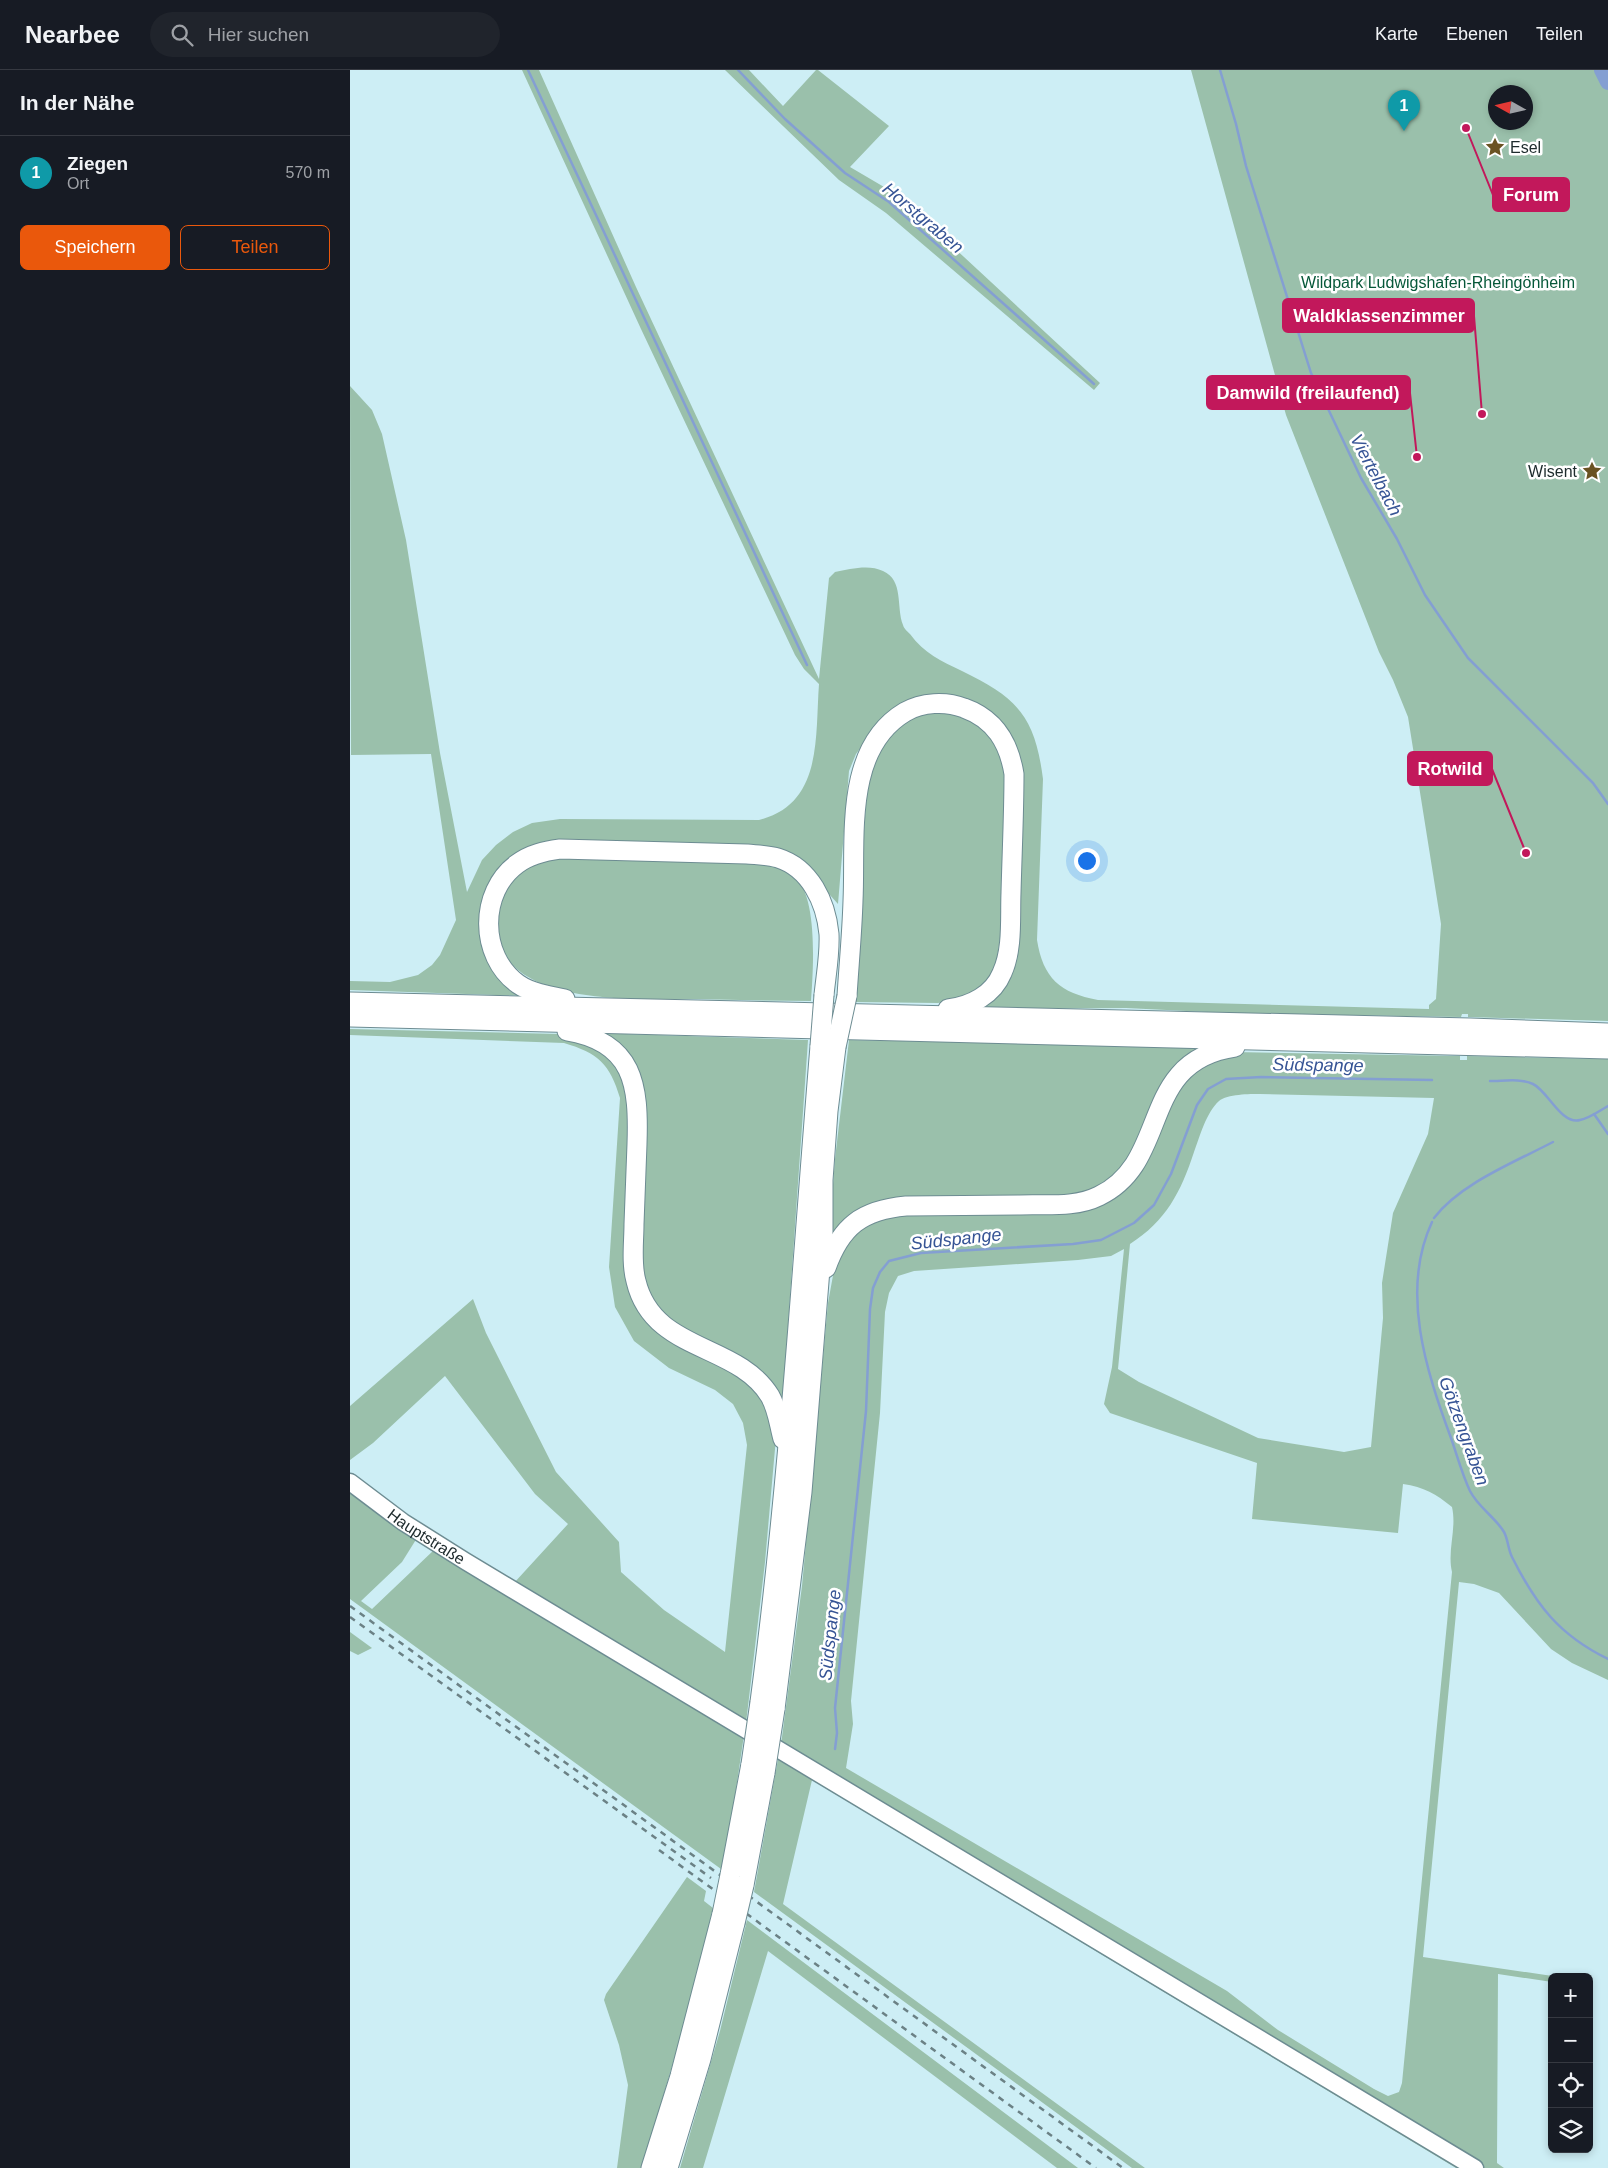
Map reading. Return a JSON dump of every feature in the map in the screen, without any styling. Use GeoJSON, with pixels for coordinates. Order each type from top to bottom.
{"type":"FeatureCollection","features":[{"type":"Feature","properties":{"kind":"highway"},"geometry":{"type":"LineString","coordinates":[[768,1706],[774,1601],[787,1458],[828,1047],[846,996],[853,900],[854,834],[857,799],[866,762],[880,734],[889,724],[911,709],[935,704],[962,707],[980,715],[998,732],[1011,755],[1014,774],[1010,913],[1006,962],[996,984],[980,999],[957,1008],[909,1014]]}},
{"type":"Feature","properties":{"kind":"highway"},"geometry":{"type":"LineString","coordinates":[[592,1008],[577,1001],[547,996],[519,985],[503,969],[494,953],[488,923],[492,902],[505,877],[516,865],[538,853],[560,849],[747,854],[777,858],[795,867],[812,884],[824,911],[829,936],[824,995],[828,1047],[828,1111],[823,1180],[823,1232],[799,1531],[758,1769],[701,2058],[668,2168]]}},
{"type":"Feature","properties":{"kind":"highway"},"geometry":{"type":"LineString","coordinates":[[350,1002],[909,1014],[1608,1033]]}},
{"type":"Feature","properties":{"kind":"highway"},"geometry":{"type":"LineString","coordinates":[[350,1017],[1608,1049]]}},
{"type":"Feature","properties":{"kind":"highway"},"geometry":{"type":"LineString","coordinates":[[525,1021],[553,1029],[584,1034],[596,1039],[615,1053],[630,1071],[638,1104],[634,1266],[642,1298],[648,1310],[666,1328],[747,1373],[765,1389],[777,1411],[787,1458]]}},
{"type":"Feature","properties":{"kind":"highway"},"geometry":{"type":"LineString","coordinates":[[819,1285],[832,1250],[839,1238],[855,1222],[872,1212],[906,1206],[1069,1204],[1099,1196],[1115,1186],[1134,1166],[1167,1094],[1188,1065],[1205,1054],[1215,1051],[1236,1047],[1252,1047],[1275,1041]]}},
{"type":"Feature","properties":{"kind":"highway"},"geometry":{"type":"LineString","coordinates":[[651,2168],[728,1919]]}},
{"type":"Feature","properties":{"kind":"main road","name":"Hauptstraße"},"geometry":{"type":"LineString","coordinates":[[350,1482],[422,1535],[1475,2168]]}},
{"type":"Feature","properties":{"kind":"green space","name":"Wildpark Ludwigshafen-Rheingönheim"},"geometry":{"type":"Polygon","coordinates":[[[522,70],[539,70],[636,287],[819,679],[829,578],[835,572],[866,567],[878,569],[890,575],[894,581],[897,587],[901,618],[905,629],[915,641],[933,656],[997,691],[1010,701],[1029,725],[1040,758],[1043,779],[1037,940],[1044,964],[1056,982],[1073,993],[1098,1000],[1429,1009],[1429,1005],[1436,999],[1441,924],[1408,717],[1379,652],[1286,415],[1191,70],[1608,70],[1608,1021],[1468,1017],[1468,1014],[1462,1014],[1461,1017],[1227,1013],[1126,1008],[975,1009],[997,991],[1018,753],[951,696],[867,739],[856,754],[849,771],[838,904],[804,866],[791,859],[518,858],[485,936],[528,996],[350,990],[350,981],[390,982],[418,975],[432,965],[440,955],[456,920],[431,754],[351,755],[350,386],[372,410],[382,434],[406,540],[440,753],[467,892],[482,860],[496,845],[513,832],[532,823],[560,819],[759,820],[780,812],[795,799],[805,784],[815,746],[819,684],[804,669],[795,655],[641,329],[522,70]]]}},
{"type":"Feature","properties":{"kind":"green space"},"geometry":{"type":"Polygon","coordinates":[[[725,70],[749,70],[783,106],[818,70],[889,126],[850,167],[896,194],[1100,383],[1094,390],[886,213],[839,180],[725,70]]]}},
{"type":"Feature","properties":{"kind":"green space"},"geometry":{"type":"Polygon","coordinates":[[[942,708],[984,726],[1005,757],[1003,920],[995,970],[982,986],[960,999],[938,1003],[852,1002],[866,803],[871,771],[878,748],[906,718],[942,708]]]}},
{"type":"Feature","properties":{"kind":"green space"},"geometry":{"type":"Polygon","coordinates":[[[569,856],[762,862],[790,873],[801,885],[811,916],[813,972],[811,1001],[611,998],[579,994],[550,987],[525,975],[507,958],[498,934],[498,916],[501,902],[509,887],[522,872],[538,863],[569,856]]]}},
{"type":"Feature","properties":{"kind":"green space"},"geometry":{"type":"Polygon","coordinates":[[[350,1029],[559,1034],[610,1055],[632,1090],[631,1287],[711,1360],[754,1386],[772,1416],[776,1438],[765,1562],[746,1723],[514,1583],[568,1524],[535,1494],[445,1376],[373,1443],[350,1460],[350,1406],[473,1299],[486,1333],[556,1472],[619,1542],[621,1572],[664,1610],[725,1652],[747,1445],[743,1423],[733,1404],[715,1390],[669,1368],[634,1341],[615,1307],[609,1267],[620,1098],[612,1076],[607,1068],[594,1056],[564,1043],[350,1035],[350,1029]]]}},
{"type":"Feature","properties":{"kind":"green space"},"geometry":{"type":"Polygon","coordinates":[[[595,1033],[808,1040],[782,1412],[653,1306],[641,1273],[644,1107],[595,1033]]]}},
{"type":"Feature","properties":{"kind":"green space"},"geometry":{"type":"Polygon","coordinates":[[[849,1040],[1210,1047],[1116,1178],[1080,1196],[889,1204],[828,1248],[835,1159],[849,1040]]]}},
{"type":"Feature","properties":{"kind":"green space"},"geometry":{"type":"Polygon","coordinates":[[[1234,1052],[1460,1056],[1460,1060],[1467,1060],[1467,1056],[1608,1059],[1608,1680],[1572,1663],[1551,1649],[1499,1593],[1474,1584],[1459,1582],[1423,1957],[1548,1975],[1548,1981],[1498,1974],[1497,2163],[1504,2168],[1456,2168],[812,1780],[783,1904],[1145,2168],[1132,2168],[754,1892],[782,1737],[802,1586],[828,1303],[836,1259],[847,1238],[884,1214],[1111,1197],[1161,1121],[1190,1071],[1234,1052]],[[1260,1094],[1227,1097],[1219,1101],[1210,1112],[1204,1125],[1178,1193],[1153,1226],[1130,1244],[1118,1369],[1139,1382],[1258,1438],[1344,1452],[1371,1447],[1383,1318],[1382,1283],[1393,1213],[1428,1134],[1434,1098],[1260,1094]],[[1124,1249],[1111,1256],[1078,1260],[914,1271],[898,1276],[889,1293],[885,1312],[880,1413],[851,1701],[853,1724],[846,1768],[1227,1991],[1278,2030],[1374,2089],[1388,2096],[1399,2092],[1402,2083],[1452,1572],[1452,1507],[1441,1498],[1429,1492],[1403,1484],[1398,1533],[1252,1519],[1257,1463],[1110,1413],[1104,1404],[1112,1367],[1124,1249]]]}},
{"type":"Feature","properties":{"kind":"green space"},"geometry":{"type":"Polygon","coordinates":[[[350,1489],[417,1538],[402,1562],[361,1601],[372,1609],[435,1549],[744,1735],[733,1810],[721,1869],[350,1599],[350,1489]]]}},
{"type":"Feature","properties":{"kind":"green space"},"geometry":{"type":"Polygon","coordinates":[[[350,1632],[372,1648],[358,1655],[350,1651],[350,1632]]]}},
{"type":"Feature","properties":{"kind":"green space"},"geometry":{"type":"Polygon","coordinates":[[[687,1877],[706,1891],[704,1901],[713,1908],[688,2012],[642,2168],[617,2168],[628,2085],[619,2045],[604,2000],[606,1994],[687,1877]]]}},
{"type":"Feature","properties":{"kind":"green space"},"geometry":{"type":"Polygon","coordinates":[[[747,1920],[1078,2168],[1057,2168],[768,1951],[703,2168],[680,2168],[720,2031],[747,1920]]]}},
{"type":"Feature","properties":{"kind":"waterway"},"geometry":{"type":"LineString","coordinates":[[528,70],[807,665]]}},
{"type":"Feature","properties":{"kind":"waterway","name":"Horstgraben"},"geometry":{"type":"LineString","coordinates":[[738,70],[785,119],[845,173],[889,202],[1094,384]]}},
{"type":"Feature","properties":{"kind":"waterway","name":"Viertelbach"},"geometry":{"type":"LineString","coordinates":[[1220,70],[1246,166],[1311,373],[1361,478],[1397,539],[1425,595],[1468,658],[1593,783],[1608,804]]}},
{"type":"Feature","properties":{"kind":"waterway"},"geometry":{"type":"LineString","coordinates":[[1602,70],[1608,82]]}},
{"type":"Feature","properties":{"kind":"waterway","name":"Südspange"},"geometry":{"type":"LineString","coordinates":[[835,1749],[837,1733],[835,1708],[866,1411],[870,1309],[873,1288],[880,1272],[889,1261],[921,1253],[1073,1244],[1101,1240],[1134,1223],[1154,1205],[1171,1174],[1197,1105],[1208,1089],[1226,1079],[1261,1077],[1432,1080]]}},
{"type":"Feature","properties":{"kind":"waterway","name":"Südspange"},"geometry":{"type":"LineString","coordinates":[[1490,1081],[1517,1080],[1533,1084],[1544,1093],[1561,1113],[1573,1120],[1587,1118],[1608,1106]]}},
{"type":"Feature","properties":{"kind":"waterway","name":"Viertelbach"},"geometry":{"type":"LineString","coordinates":[[1594,1114],[1608,1134]]}},
{"type":"Feature","properties":{"kind":"waterway","name":"Götzengraben"},"geometry":{"type":"LineString","coordinates":[[1434,1218],[1445,1206],[1473,1184],[1553,1142]]}},
{"type":"Feature","properties":{"kind":"waterway","name":"Götzengraben"},"geometry":{"type":"LineString","coordinates":[[1432,1222],[1423,1248],[1418,1275],[1417,1303],[1420,1330],[1433,1385],[1467,1485],[1473,1497],[1504,1532],[1512,1557],[1540,1604],[1562,1629],[1591,1650],[1608,1659]]}},
{"type":"Feature","properties":{"kind":"railway"},"geometry":{"type":"LineString","coordinates":[[350,1606],[1123,2168]]}},
{"type":"Feature","properties":{"kind":"railway"},"geometry":{"type":"LineString","coordinates":[[350,1617],[711,1878]]}},
{"type":"Feature","properties":{"kind":"railway"},"geometry":{"type":"LineString","coordinates":[[659,1850],[1096,2168]]}},
{"type":"Feature","properties":{"kind":"place","name":"Forum"},"geometry":{"type":"Point","coordinates":[1466,128]}},
{"type":"Feature","properties":{"kind":"place","name":"Ziegen"},"geometry":{"type":"Point","coordinates":[1404,131]}},
{"type":"Feature","properties":{"kind":"place","name":"Esel"},"geometry":{"type":"Point","coordinates":[1495,147]}},
{"type":"Feature","properties":{"kind":"place","name":"Waldklassenzimmer"},"geometry":{"type":"Point","coordinates":[1482,414]}},
{"type":"Feature","properties":{"kind":"place","name":"Damwild (freilaufend)"},"geometry":{"type":"Point","coordinates":[1417,457]}},
{"type":"Feature","properties":{"kind":"place","name":"Wisent"},"geometry":{"type":"Point","coordinates":[1592,471]}},
{"type":"Feature","properties":{"kind":"place","name":"Rotwild"},"geometry":{"type":"Point","coordinates":[1526,853]}}]}
